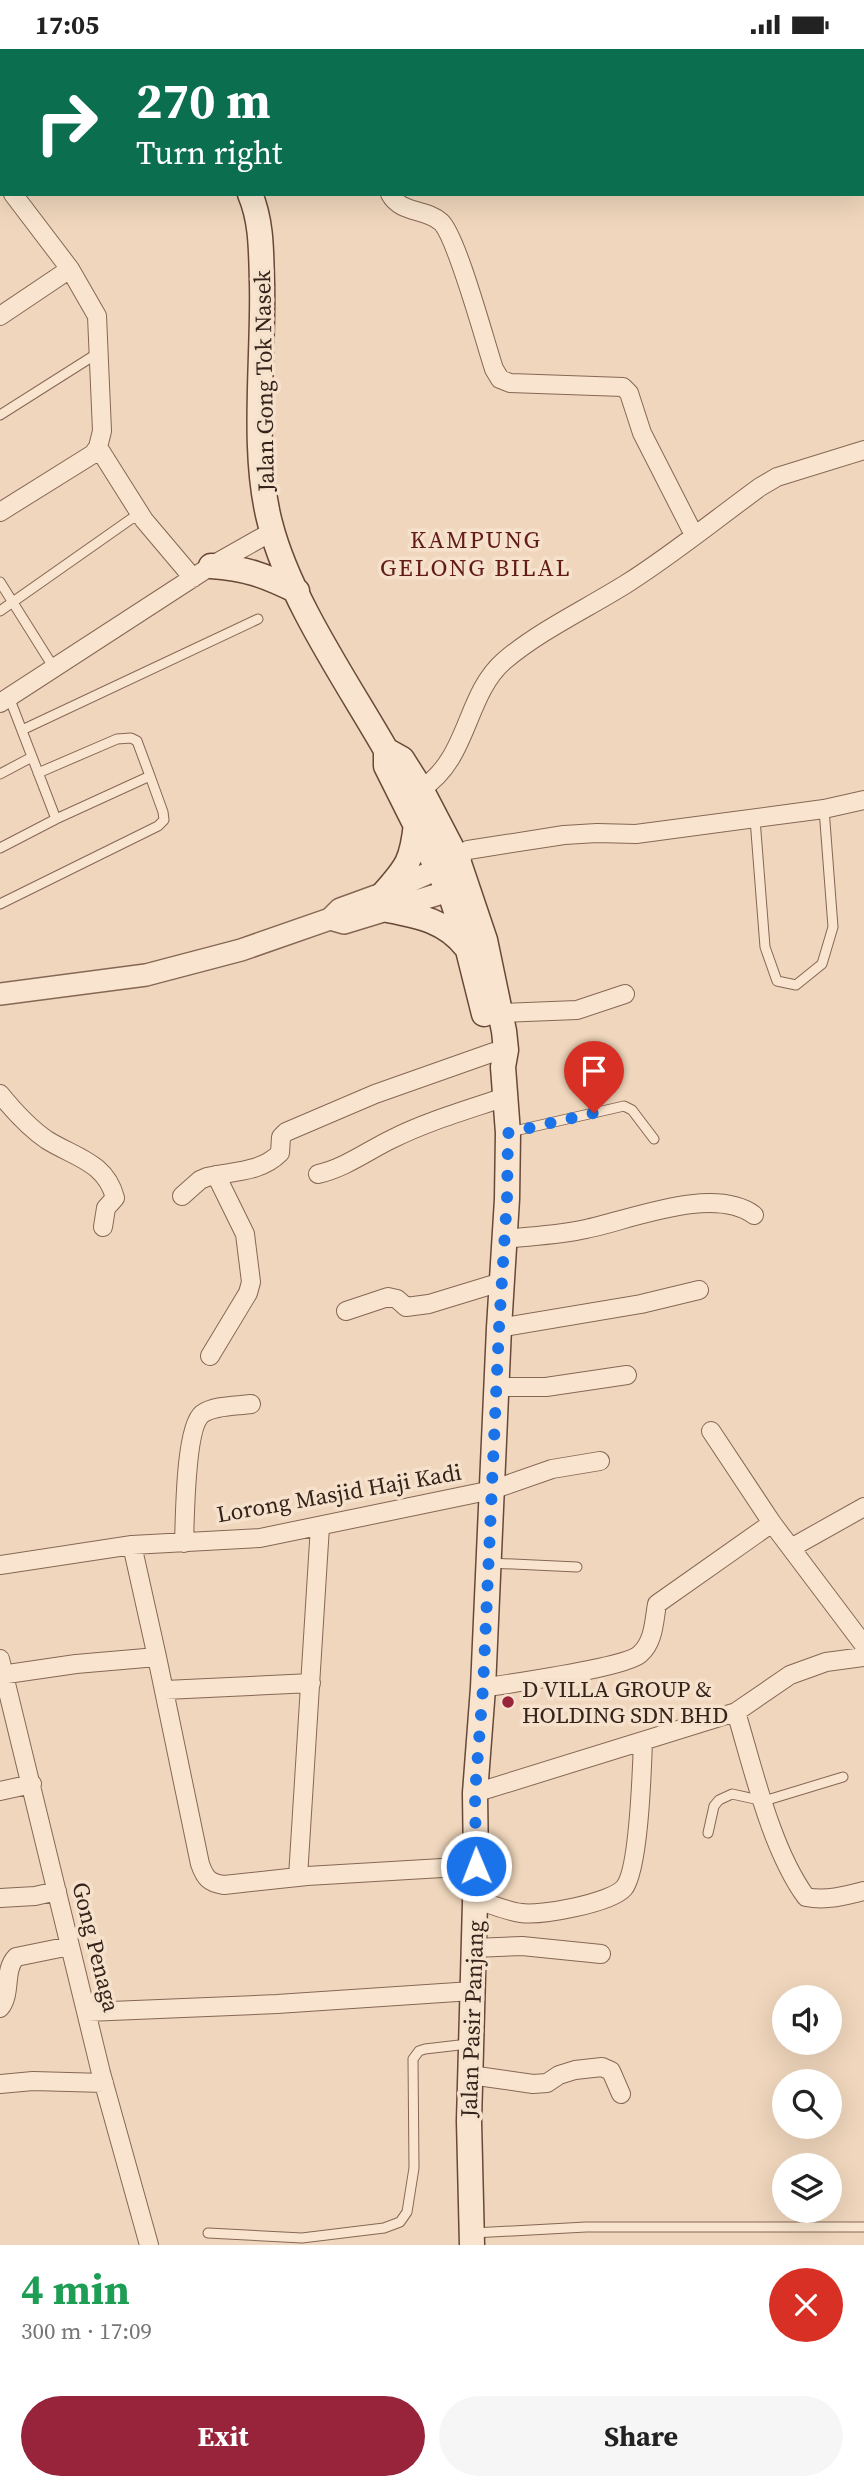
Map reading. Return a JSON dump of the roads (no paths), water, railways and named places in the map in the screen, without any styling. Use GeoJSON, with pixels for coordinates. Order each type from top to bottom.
{"type":"FeatureCollection","features":[{"type":"Feature","properties":{"kind":"main road","name":"Jalan Gong Tok Nasek"},"geometry":{"type":"LineString","coordinates":[[251,196],[260,233],[263,321],[260,431],[265,493],[273,531],[297,591],[317,631],[386,750],[386,766],[416,824],[448,864]]}},
{"type":"Feature","properties":{"kind":"main road"},"geometry":{"type":"LineString","coordinates":[[202,572],[240,568],[264,574],[297,591]]}},
{"type":"Feature","properties":{"kind":"main road","name":"Jalan Gong Tok Nasek"},"geometry":{"type":"LineString","coordinates":[[386,750],[402,759],[421,789],[458,888],[485,940],[506,1050],[498,1060]]}},
{"type":"Feature","properties":{"kind":"main road"},"geometry":{"type":"LineString","coordinates":[[416,824],[412,856],[386,902],[442,925],[459,937],[469,951]]}},
{"type":"Feature","properties":{"kind":"main road","name":"Jalan Gong Tok Nasek"},"geometry":{"type":"LineString","coordinates":[[458,888],[469,951],[498,1060],[507,1117]]}},
{"type":"Feature","properties":{"kind":"main road","name":"Jalan Pasir Panjang"},"geometry":{"type":"LineString","coordinates":[[472,2239],[469,2173],[476,1866],[475,1793],[483,1688],[505,1240],[507,1117]]}},
{"type":"Feature","properties":{"kind":"street"},"geometry":{"type":"LineString","coordinates":[[0,512],[93,454],[98,447],[102,431],[97,316],[70,269],[15,196]]}},
{"type":"Feature","properties":{"kind":"street"},"geometry":{"type":"LineString","coordinates":[[391,196],[397,204],[428,214],[446,229],[494,369],[500,379],[510,383],[622,387],[628,393],[642,433],[694,535]]}},
{"type":"Feature","properties":{"kind":"street"},"geometry":{"type":"LineString","coordinates":[[0,316],[70,269]]}},
{"type":"Feature","properties":{"kind":"street"},"geometry":{"type":"LineString","coordinates":[[98,447],[144,520],[202,572]]}},
{"type":"Feature","properties":{"kind":"street"},"geometry":{"type":"LineString","coordinates":[[421,789],[437,779],[465,731],[480,691],[502,662],[628,582],[777,477],[864,450]]}},
{"type":"Feature","properties":{"kind":"street"},"geometry":{"type":"LineString","coordinates":[[4,700],[202,572],[273,531]]}},
{"type":"Feature","properties":{"kind":"street"},"geometry":{"type":"LineString","coordinates":[[386,902],[468,851],[564,835],[636,834],[755,819],[864,800]]}},
{"type":"Feature","properties":{"kind":"street"},"geometry":{"type":"LineString","coordinates":[[0,994],[146,975],[241,950],[330,919],[340,909],[458,888]]}},
{"type":"Feature","properties":{"kind":"street"},"geometry":{"type":"LineString","coordinates":[[500,1013],[577,1010],[625,994]]}},
{"type":"Feature","properties":{"kind":"street"},"geometry":{"type":"LineString","coordinates":[[182,1196],[200,1180],[267,1163],[280,1153],[283,1135],[299,1126],[375,1094],[498,1060]]}},
{"type":"Feature","properties":{"kind":"street"},"geometry":{"type":"LineString","coordinates":[[0,1094],[30,1127],[92,1164],[105,1175],[115,1198],[106,1208],[103,1227]]}},
{"type":"Feature","properties":{"kind":"street"},"geometry":{"type":"LineString","coordinates":[[318,1174],[340,1167],[391,1139],[429,1123],[507,1117]]}},
{"type":"Feature","properties":{"kind":"street"},"geometry":{"type":"LineString","coordinates":[[210,1356],[248,1293],[251,1282],[245,1234],[216,1175]]}},
{"type":"Feature","properties":{"kind":"street"},"geometry":{"type":"LineString","coordinates":[[505,1240],[573,1232],[649,1211],[678,1206],[722,1204],[746,1208],[754,1215]]}},
{"type":"Feature","properties":{"kind":"street"},"geometry":{"type":"LineString","coordinates":[[346,1311],[388,1297],[397,1299],[406,1307],[415,1307],[501,1282]]}},
{"type":"Feature","properties":{"kind":"street"},"geometry":{"type":"LineString","coordinates":[[499,1328],[642,1304],[699,1290]]}},
{"type":"Feature","properties":{"kind":"street"},"geometry":{"type":"LineString","coordinates":[[496,1387],[546,1387],[627,1375]]}},
{"type":"Feature","properties":{"kind":"street"},"geometry":{"type":"LineString","coordinates":[[184,1543],[188,1459],[198,1419],[205,1412],[217,1408],[251,1404]]}},
{"type":"Feature","properties":{"kind":"street"},"geometry":{"type":"LineString","coordinates":[[711,1431],[772,1523],[864,1645]]}},
{"type":"Feature","properties":{"kind":"street","name":"Lorong Masjid Haji Kadi"},"geometry":{"type":"LineString","coordinates":[[0,1565],[132,1545],[260,1538],[492,1490],[552,1469],[600,1461]]}},
{"type":"Feature","properties":{"kind":"street"},"geometry":{"type":"LineString","coordinates":[[791,1548],[864,1507]]}},
{"type":"Feature","properties":{"kind":"street"},"geometry":{"type":"LineString","coordinates":[[483,1688],[607,1666],[639,1656],[650,1641],[657,1604],[772,1523]]}},
{"type":"Feature","properties":{"kind":"street"},"geometry":{"type":"LineString","coordinates":[[298,1877],[320,1526]]}},
{"type":"Feature","properties":{"kind":"street"},"geometry":{"type":"LineString","coordinates":[[132,1545],[200,1864],[208,1881],[224,1885],[298,1877],[476,1866]]}},
{"type":"Feature","properties":{"kind":"street"},"geometry":{"type":"LineString","coordinates":[[1,1669],[157,1657]]}},
{"type":"Feature","properties":{"kind":"street"},"geometry":{"type":"LineString","coordinates":[[475,1793],[736,1712],[790,1675],[826,1662],[864,1657]]}},
{"type":"Feature","properties":{"kind":"street","name":"Gong Penaga"},"geometry":{"type":"LineString","coordinates":[[1,1669],[32,1784],[104,2083],[149,2245]]}},
{"type":"Feature","properties":{"kind":"street"},"geometry":{"type":"LineString","coordinates":[[165,1690],[311,1683]]}},
{"type":"Feature","properties":{"kind":"street"},"geometry":{"type":"LineString","coordinates":[[736,1712],[764,1801],[794,1881],[806,1897],[827,1899],[864,1891]]}},
{"type":"Feature","properties":{"kind":"street"},"geometry":{"type":"LineString","coordinates":[[475,1899],[522,1913],[556,1910],[588,1903],[615,1895],[624,1889],[630,1877],[635,1843],[643,1741]]}},
{"type":"Feature","properties":{"kind":"street"},"geometry":{"type":"LineString","coordinates":[[0,1791],[32,1784]]}},
{"type":"Feature","properties":{"kind":"street"},"geometry":{"type":"LineString","coordinates":[[0,1898],[35,1896],[57,1891]]}},
{"type":"Feature","properties":{"kind":"street"},"geometry":{"type":"LineString","coordinates":[[0,2008],[7,1994],[10,1967],[16,1957],[70,1946]]}},
{"type":"Feature","properties":{"kind":"street"},"geometry":{"type":"LineString","coordinates":[[474,1948],[522,1946],[601,1954]]}},
{"type":"Feature","properties":{"kind":"street"},"geometry":{"type":"LineString","coordinates":[[87,2012],[277,2004],[472,1991]]}},
{"type":"Feature","properties":{"kind":"street"},"geometry":{"type":"LineString","coordinates":[[470,2075],[533,2084],[547,2083],[566,2072],[602,2067],[611,2071],[621,2094]]}},
{"type":"Feature","properties":{"kind":"street"},"geometry":{"type":"LineString","coordinates":[[0,2084],[33,2081],[104,2083]]}},
{"type":"Feature","properties":{"kind":"lane"},"geometry":{"type":"LineString","coordinates":[[0,415],[99,352]]}},
{"type":"Feature","properties":{"kind":"lane"},"geometry":{"type":"LineString","coordinates":[[0,611],[131,519],[140,517],[144,520]]}},
{"type":"Feature","properties":{"kind":"lane"},"geometry":{"type":"LineString","coordinates":[[0,582],[54,668]]}},
{"type":"Feature","properties":{"kind":"lane"},"geometry":{"type":"LineString","coordinates":[[22,730],[258,619]]}},
{"type":"Feature","properties":{"kind":"lane"},"geometry":{"type":"LineString","coordinates":[[4,700],[22,730],[56,819]]}},
{"type":"Feature","properties":{"kind":"lane"},"geometry":{"type":"LineString","coordinates":[[0,904],[158,826],[164,820],[137,741],[125,737],[117,739],[38,773]]}},
{"type":"Feature","properties":{"kind":"lane"},"geometry":{"type":"LineString","coordinates":[[0,774],[32,757]]}},
{"type":"Feature","properties":{"kind":"lane"},"geometry":{"type":"LineString","coordinates":[[0,848],[150,776]]}},
{"type":"Feature","properties":{"kind":"lane"},"geometry":{"type":"LineString","coordinates":[[755,819],[765,947],[777,981],[796,985],[822,964],[833,926],[824,809]]}},
{"type":"Feature","properties":{"kind":"lane"},"geometry":{"type":"LineString","coordinates":[[507,1117],[624,1106],[632,1110],[654,1139]]}},
{"type":"Feature","properties":{"kind":"lane"},"geometry":{"type":"LineString","coordinates":[[489,1563],[577,1567]]}},
{"type":"Feature","properties":{"kind":"lane"},"geometry":{"type":"LineString","coordinates":[[708,1833],[710,1815],[719,1800],[732,1794],[764,1801],[844,1777]]}},
{"type":"Feature","properties":{"kind":"lane"},"geometry":{"type":"LineString","coordinates":[[208,2233],[302,2238],[384,2228],[400,2222],[407,2212],[414,2168],[413,2059],[419,2051],[425,2049],[470,2043]]}},
{"type":"Feature","properties":{"kind":"lane"},"geometry":{"type":"LineString","coordinates":[[472,2239],[586,2227],[864,2227]]}},
{"type":"Feature","properties":{"kind":"place","name":"D VILLA GROUP & HOLDING SDN BHD"},"geometry":{"type":"Point","coordinates":[508,1702]}},
{"type":"Feature","properties":{"kind":"district","name":"KAMPUNG GELONG BILAL"},"geometry":{"type":"Point","coordinates":[476,554]}}]}
